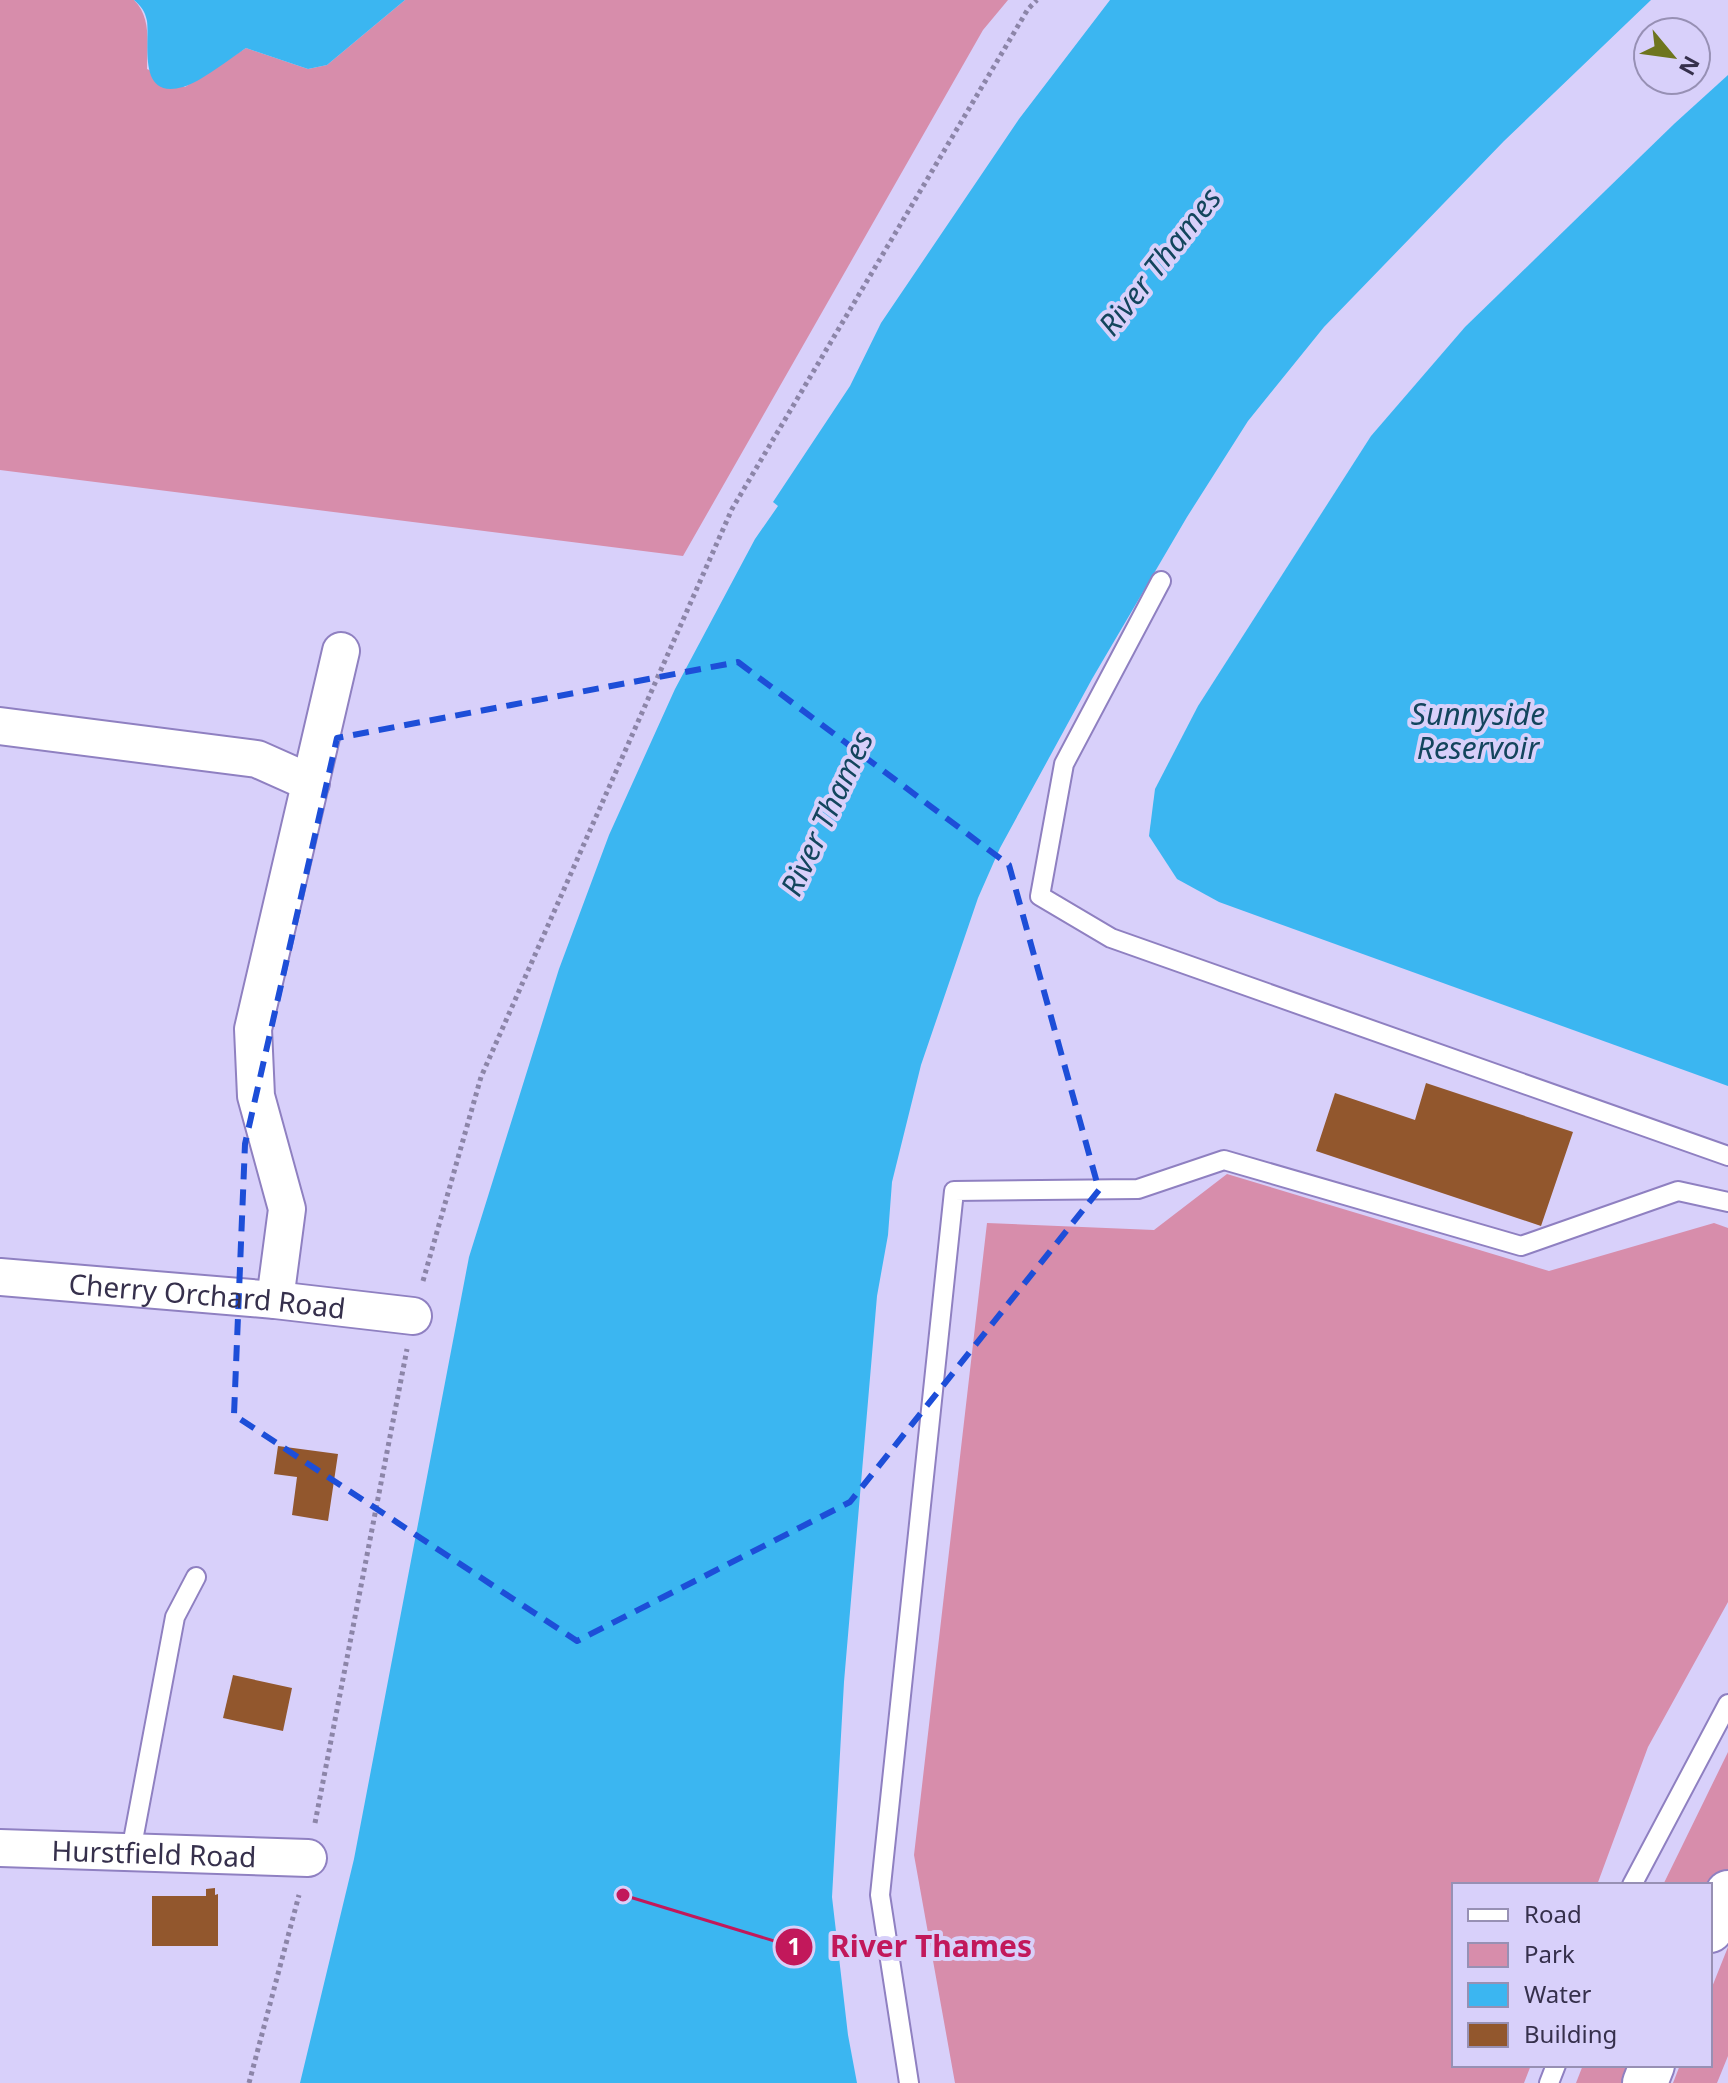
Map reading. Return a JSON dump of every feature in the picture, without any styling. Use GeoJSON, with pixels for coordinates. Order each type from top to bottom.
{"type":"FeatureCollection","features":[{"type":"Feature","properties":{"kind":"street"},"geometry":{"type":"LineString","coordinates":[[275,1300],[287,1209],[256,1096],[253,1029],[341,651]]}},
{"type":"Feature","properties":{"kind":"street"},"geometry":{"type":"LineString","coordinates":[[0,726],[257,759],[311,783]]}},
{"type":"Feature","properties":{"kind":"street","name":"Cherry Orchard Road"},"geometry":{"type":"LineString","coordinates":[[0,1277],[275,1300],[413,1316]]}},
{"type":"Feature","properties":{"kind":"street","name":"Hurstfield Road"},"geometry":{"type":"LineString","coordinates":[[0,1848],[308,1858]]}},
{"type":"Feature","properties":{"kind":"street"},"geometry":{"type":"LineString","coordinates":[[1712,1926],[1728,1893]]}},
{"type":"Feature","properties":{"kind":"lane"},"geometry":{"type":"LineString","coordinates":[[1161,581],[1064,764],[1040,896],[1111,938],[1728,1156]]}},
{"type":"Feature","properties":{"kind":"lane"},"geometry":{"type":"LineString","coordinates":[[909,2083],[880,1895],[954,1191],[1138,1189],[1224,1160],[1521,1246],[1678,1191],[1728,1202]]}},
{"type":"Feature","properties":{"kind":"lane"},"geometry":{"type":"LineString","coordinates":[[131,1851],[175,1617],[196,1577]]}},
{"type":"Feature","properties":{"kind":"lane"},"geometry":{"type":"LineString","coordinates":[[1633,1883],[1728,1704]]}},
{"type":"Feature","properties":{"kind":"path"},"geometry":{"type":"LineString","coordinates":[[249,2083],[308,1858],[413,1316],[481,1077],[732,509],[1028,9],[1037,0]]}},
{"type":"Feature","properties":{"kind":"highlighted area"},"geometry":{"type":"Polygon","coordinates":[[[738,662],[1009,865],[1099,1190],[850,1502],[577,1641],[234,1415],[245,1144],[337,738],[738,662]]]}},
{"type":"Feature","properties":{"kind":"green space"},"geometry":{"type":"Polygon","coordinates":[[[0,0],[134,0],[146,23],[147,69],[185,87],[246,48],[308,69],[327,65],[405,0],[1008,0],[983,30],[683,556],[0,470],[0,0]]]}},
{"type":"Feature","properties":{"kind":"green space"},"geometry":{"type":"Polygon","coordinates":[[[1227,1174],[1549,1271],[1714,1223],[1728,1228],[1728,1602],[1648,1747],[1598,1883],[1452,1883],[1452,2067],[1530,2067],[1524,2083],[955,2083],[914,1855],[987,1223],[1154,1230],[1227,1174]]]}},
{"type":"Feature","properties":{"kind":"green space"},"geometry":{"type":"Polygon","coordinates":[[[1728,1752],[1728,1893],[1712,1886],[1712,1883],[1664,1883],[1728,1752]]]}},
{"type":"Feature","properties":{"kind":"green space"},"geometry":{"type":"Polygon","coordinates":[[[1728,1947],[1728,2056],[1717,2083],[1673,2083],[1679,2067],[1712,2067],[1712,1987],[1728,1947]]]}},
{"type":"Feature","properties":{"kind":"green space"},"geometry":{"type":"Polygon","coordinates":[[[1582,2067],[1651,2067],[1645,2083],[1576,2083],[1582,2067]]]}},
{"type":"Feature","properties":{"kind":"water"},"geometry":{"type":"Polygon","coordinates":[[[134,0],[405,0],[327,65],[308,69],[246,48],[197,81],[168,89],[158,86],[152,78],[147,21],[134,0]]]}},
{"type":"Feature","properties":{"kind":"water"},"geometry":{"type":"Polygon","coordinates":[[[1110,0],[1651,0],[1504,141],[1324,327],[1248,421],[1187,517],[1092,679],[1000,848],[978,898],[921,1065],[892,1182],[888,1235],[877,1296],[844,1682],[832,1897],[848,2035],[857,2083],[300,2083],[354,1859],[469,1257],[559,969],[609,835],[675,689],[755,539],[778,506],[773,502],[850,386],[881,323],[1019,119],[1110,0]]]}},
{"type":"Feature","properties":{"kind":"water","name":"Sunnyside Reservoir"},"geometry":{"type":"Polygon","coordinates":[[[1728,75],[1728,1086],[1219,902],[1177,879],[1149,836],[1155,789],[1198,706],[1371,436],[1465,327],[1674,124],[1705,96],[1712,96],[1712,90],[1728,75]]]}},
{"type":"Feature","properties":{"kind":"building"},"geometry":{"type":"Polygon","coordinates":[[[1426,1083],[1573,1132],[1541,1226],[1316,1151],[1335,1093],[1415,1120],[1426,1083]]]}},
{"type":"Feature","properties":{"kind":"building"},"geometry":{"type":"Polygon","coordinates":[[[278,1446],[338,1454],[328,1521],[292,1515],[297,1477],[274,1474],[278,1446]]]}},
{"type":"Feature","properties":{"kind":"building"},"geometry":{"type":"Polygon","coordinates":[[[233,1675],[292,1688],[283,1731],[223,1718],[233,1675]]]}},
{"type":"Feature","properties":{"kind":"building"},"geometry":{"type":"Polygon","coordinates":[[[215,1888],[215,1895],[218,1894],[218,1946],[152,1946],[152,1896],[206,1896],[206,1889],[215,1888]]]}},
{"type":"Feature","properties":{"kind":"place","name":"River Thames"},"geometry":{"type":"Point","coordinates":[623,1895]}}]}
